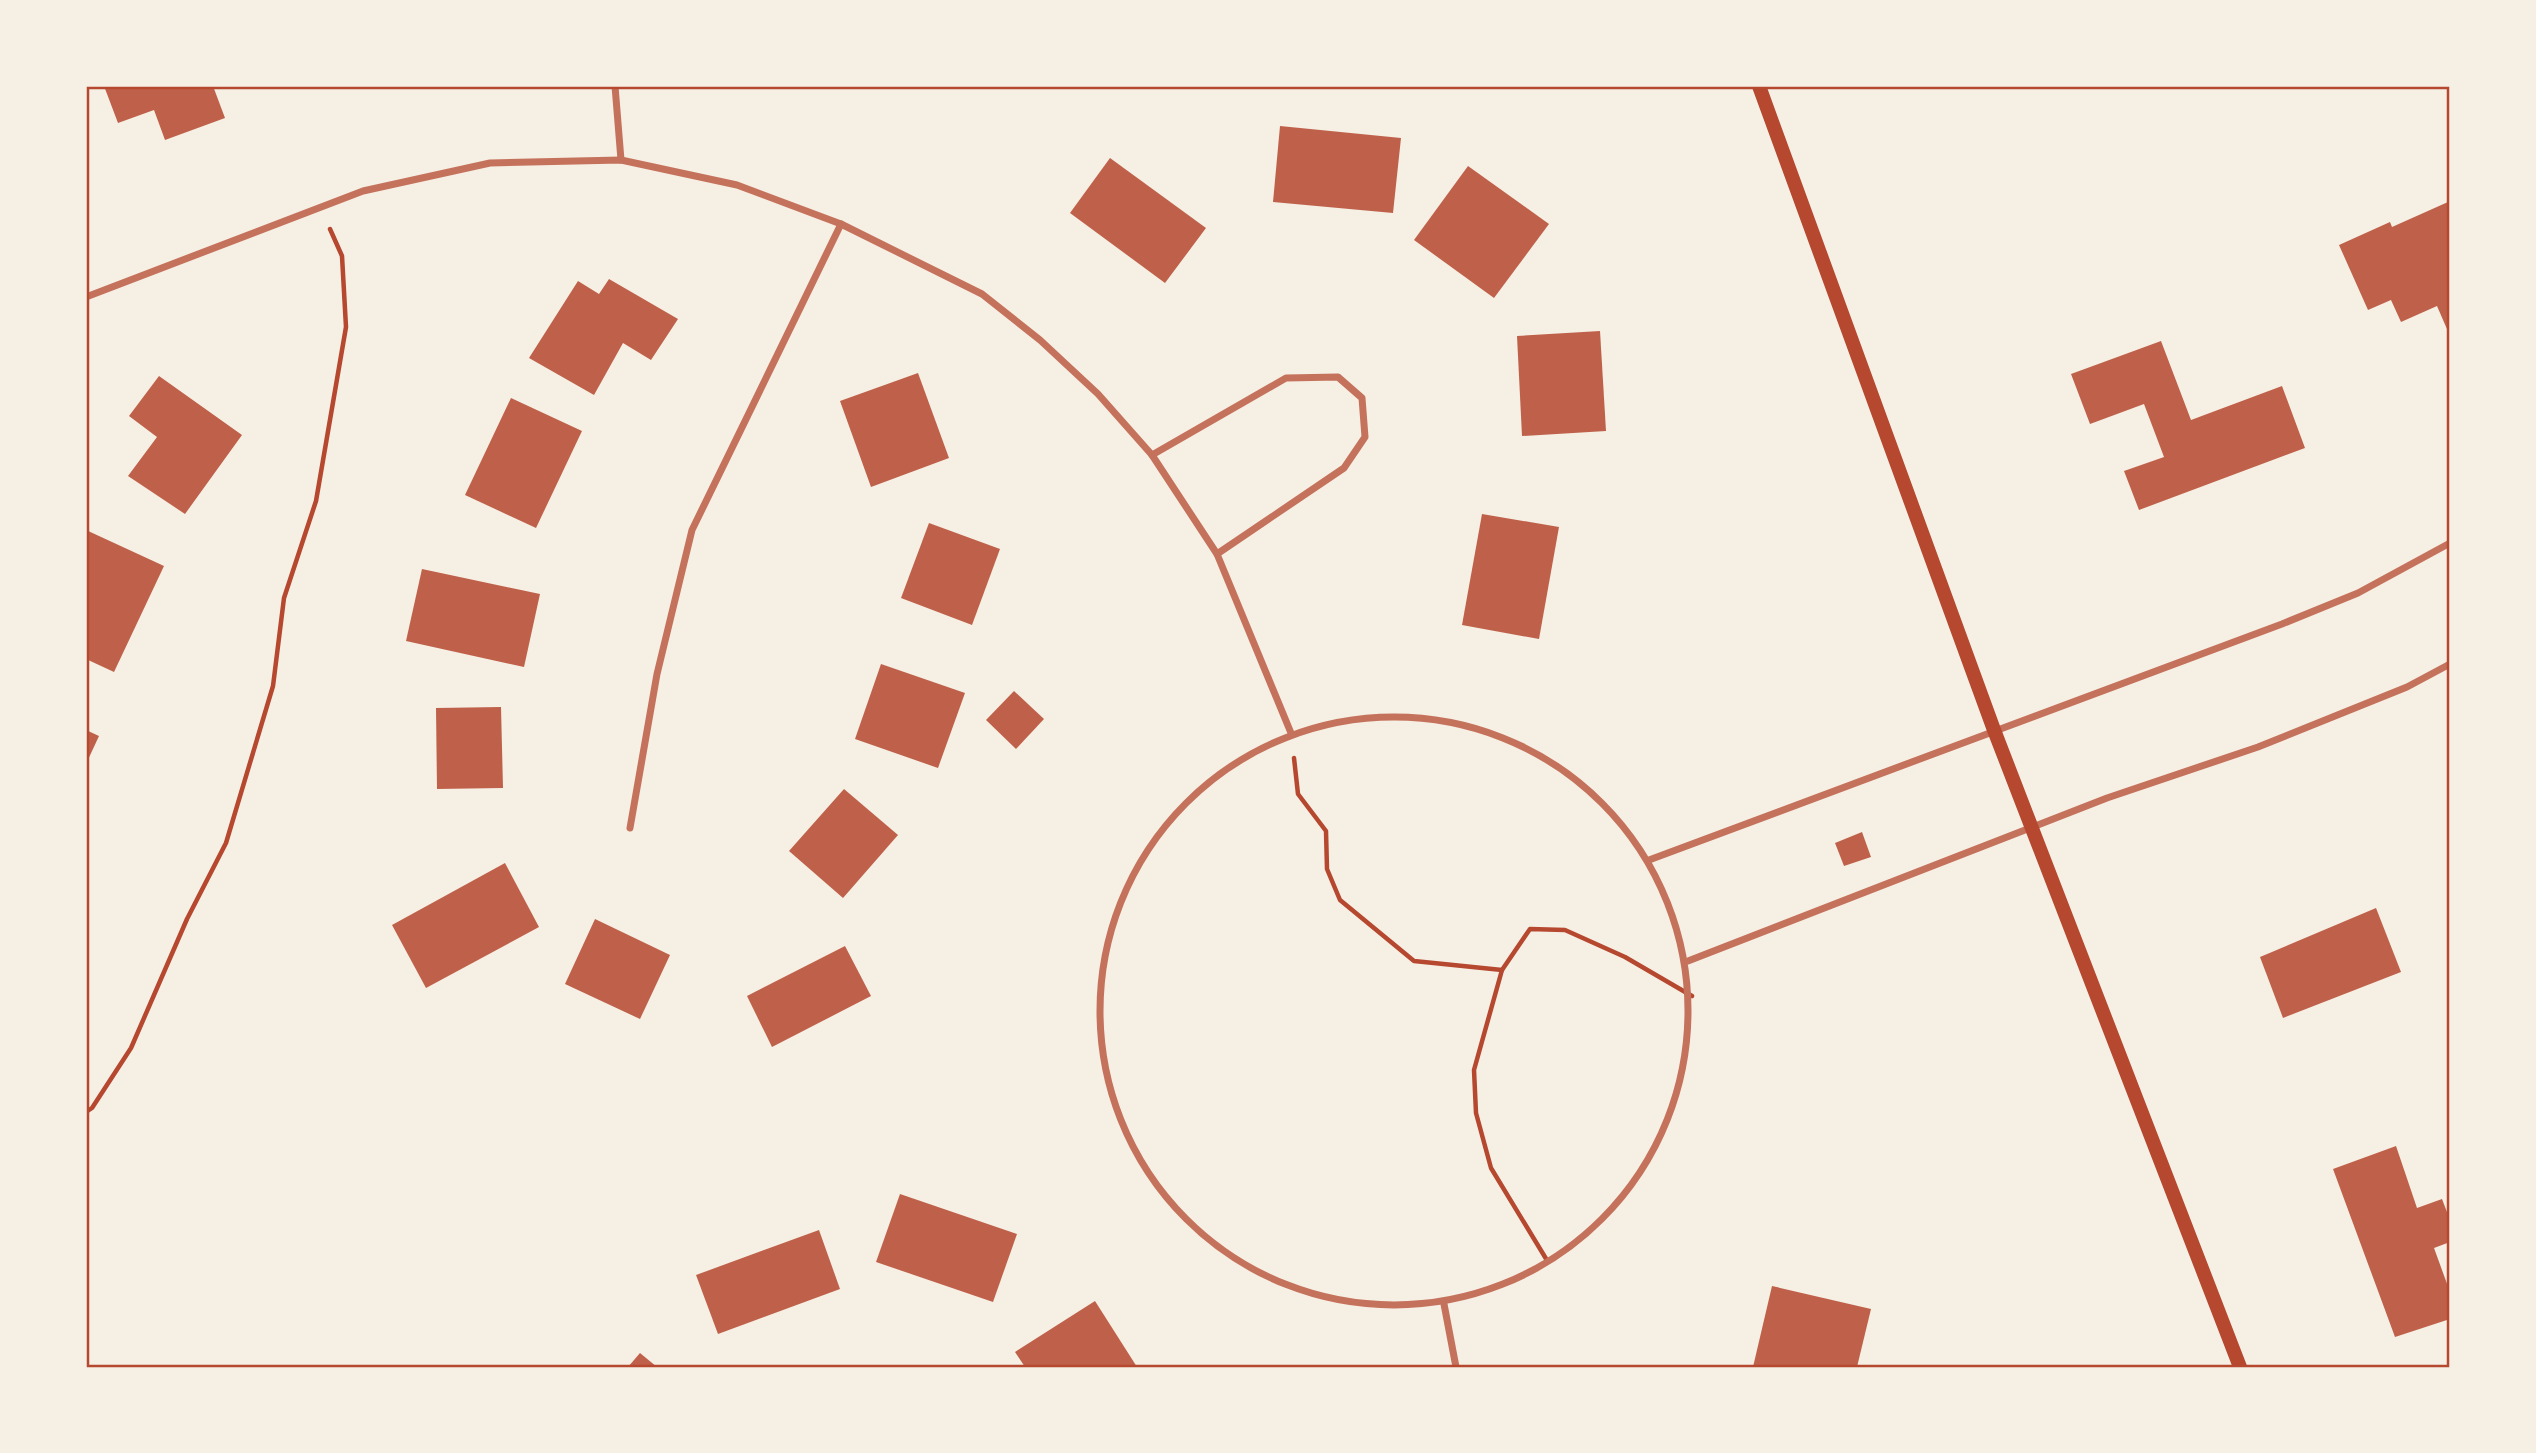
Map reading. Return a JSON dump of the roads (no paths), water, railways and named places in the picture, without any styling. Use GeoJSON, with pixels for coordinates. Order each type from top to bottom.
{"type":"FeatureCollection","features":[{"type":"Feature","properties":{"kind":"main road"},"geometry":{"type":"LineString","coordinates":[[1759,86],[1994,730],[2241,1367]]}},
{"type":"Feature","properties":{"kind":"street"},"geometry":{"type":"LineString","coordinates":[[615,86],[621,160]]}},
{"type":"Feature","properties":{"kind":"street"},"geometry":{"type":"LineString","coordinates":[[86,296],[363,191],[491,163],[621,160],[737,186],[841,224],[982,294],[1040,340],[1098,394],[1152,455],[1217,554],[1291,733]]}},
{"type":"Feature","properties":{"kind":"street"},"geometry":{"type":"LineString","coordinates":[[630,828],[656,674],[692,530],[841,224]]}},
{"type":"Feature","properties":{"kind":"street"},"geometry":{"type":"LineString","coordinates":[[1152,455],[1286,378],[1338,377],[1362,398],[1365,437],[1344,468],[1217,554]]}},
{"type":"Feature","properties":{"kind":"street"},"geometry":{"type":"LineString","coordinates":[[1649,860],[2358,593],[2450,543]]}},
{"type":"Feature","properties":{"kind":"street"},"geometry":{"type":"LineString","coordinates":[[1688,961],[2108,798],[2258,747],[2407,687],[2450,664]]}},
{"type":"Feature","properties":{"kind":"street"},"geometry":{"type":"LineString","coordinates":[[1383,717],[1439,722],[1494,734],[1541,755],[1585,787],[1622,824],[1649,860],[1688,961],[1692,996],[1684,1071],[1646,1160],[1610,1209],[1548,1262],[1498,1288],[1444,1304],[1354,1306],[1301,1293],[1249,1268],[1192,1227],[1154,1179],[1122,1122],[1104,1060],[1098,1004],[1105,943],[1120,897],[1145,852],[1175,815],[1212,779],[1291,733],[1383,717]]}},
{"type":"Feature","properties":{"kind":"street"},"geometry":{"type":"LineString","coordinates":[[1444,1304],[1456,1367]]}}]}
